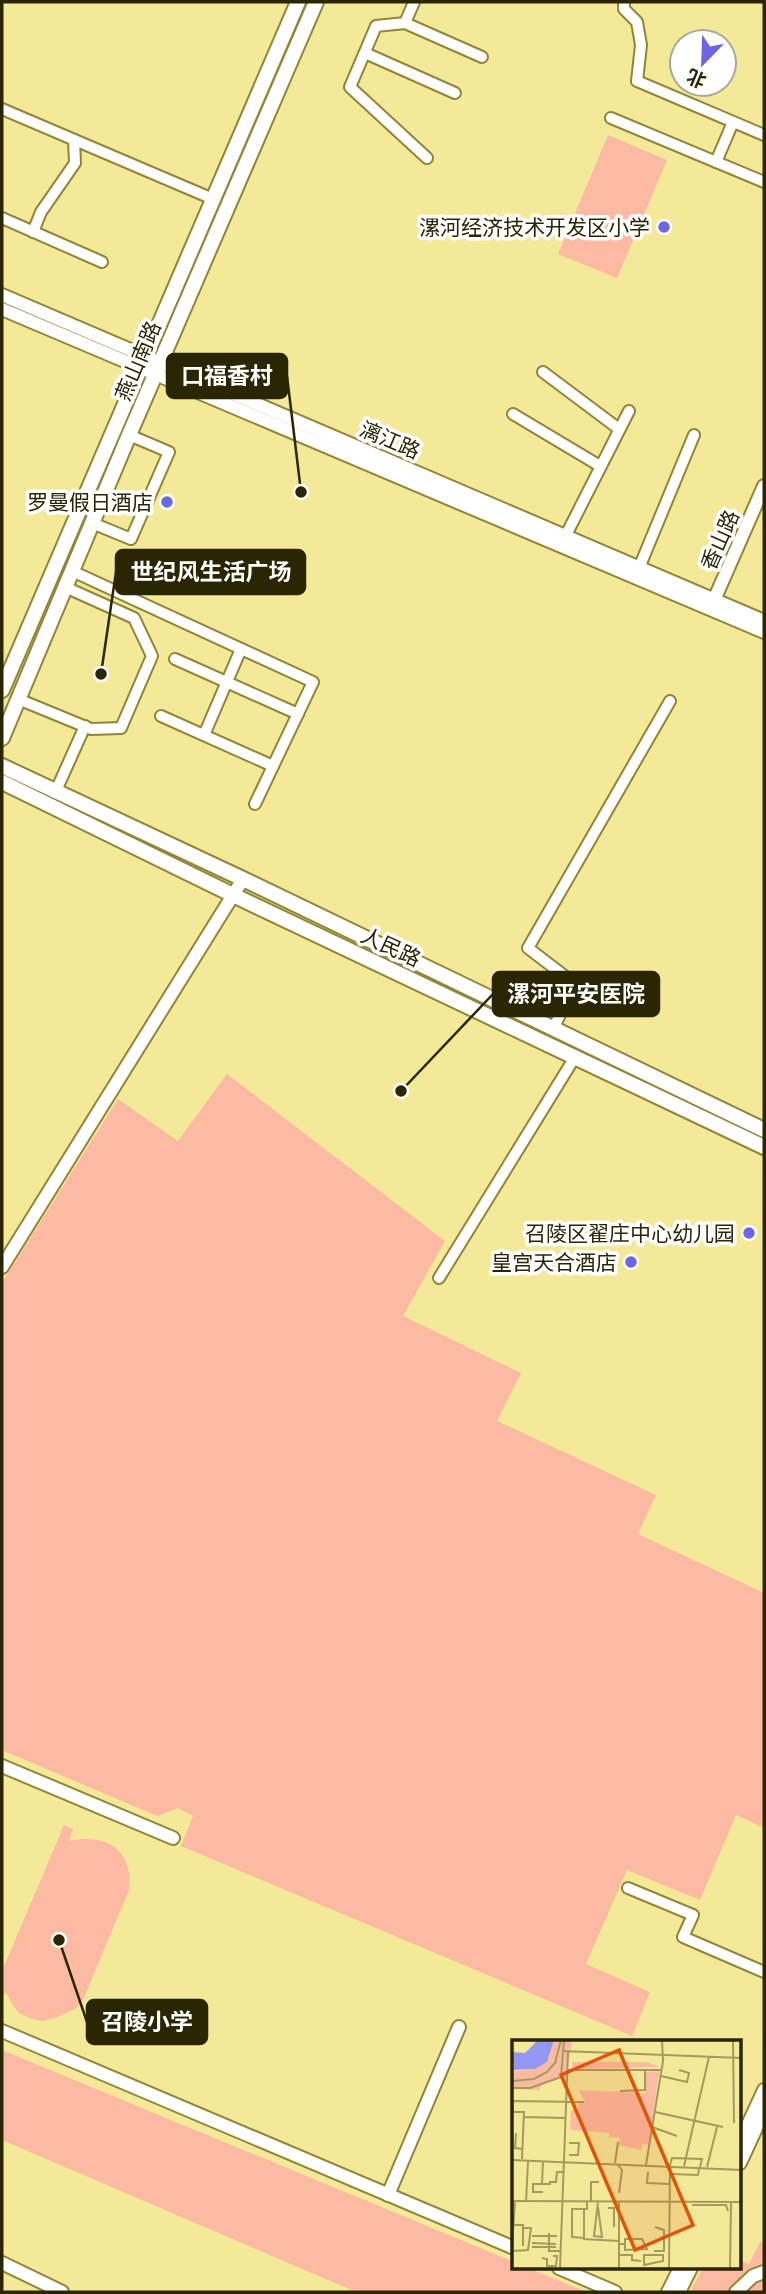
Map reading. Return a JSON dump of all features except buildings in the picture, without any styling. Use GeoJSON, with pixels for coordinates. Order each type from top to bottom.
{"type":"FeatureCollection","features":[{"type":"Feature","properties":{"kind":"main road","name":"燕山南路"},"geometry":{"type":"LineString","coordinates":[[2,690],[6,669],[72,525],[298,2]]}},
{"type":"Feature","properties":{"kind":"main road","name":"燕山南路"},"geometry":{"type":"LineString","coordinates":[[2,738],[157,369],[316,2]]}},
{"type":"Feature","properties":{"kind":"main road"},"geometry":{"type":"LineString","coordinates":[[258,95],[273,101]]}},
{"type":"Feature","properties":{"kind":"main road"},"geometry":{"type":"LineString","coordinates":[[213,199],[228,205]]}},
{"type":"Feature","properties":{"kind":"main road"},"geometry":{"type":"LineString","coordinates":[[72,525],[90,527]]}},
{"type":"Feature","properties":{"kind":"main road","name":"人民路"},"geometry":{"type":"LineString","coordinates":[[2,766],[764,1130]]}},
{"type":"Feature","properties":{"kind":"main road","name":"人民路"},"geometry":{"type":"LineString","coordinates":[[2,782],[233,895],[764,1147]]}},
{"type":"Feature","properties":{"kind":"street"},"geometry":{"type":"LineString","coordinates":[[405,23],[414,2]]}},
{"type":"Feature","properties":{"kind":"street"},"geometry":{"type":"LineString","coordinates":[[624,2],[624,9],[637,22],[641,45],[637,81],[764,135]]}},
{"type":"Feature","properties":{"kind":"street"},"geometry":{"type":"LineString","coordinates":[[427,158],[350,87],[376,26],[405,23],[482,57]]}},
{"type":"Feature","properties":{"kind":"street"},"geometry":{"type":"LineString","coordinates":[[365,53],[455,93]]}},
{"type":"Feature","properties":{"kind":"street"},"geometry":{"type":"LineString","coordinates":[[2,108],[213,199]]}},
{"type":"Feature","properties":{"kind":"street"},"geometry":{"type":"LineString","coordinates":[[611,118],[764,182]]}},
{"type":"Feature","properties":{"kind":"street"},"geometry":{"type":"LineString","coordinates":[[716,162],[733,122]]}},
{"type":"Feature","properties":{"kind":"street"},"geometry":{"type":"LineString","coordinates":[[33,232],[41,212],[75,163],[74,140]]}},
{"type":"Feature","properties":{"kind":"street"},"geometry":{"type":"LineString","coordinates":[[2,218],[102,262]]}},
{"type":"Feature","properties":{"kind":"street","name":"漓江路"},"geometry":{"type":"LineString","coordinates":[[2,295],[157,369],[712,605],[764,621]]}},
{"type":"Feature","properties":{"kind":"street","name":"漓江路"},"geometry":{"type":"LineString","coordinates":[[2,309],[141,362]]}},
{"type":"Feature","properties":{"kind":"street"},"geometry":{"type":"LineString","coordinates":[[542,372],[619,429]]}},
{"type":"Feature","properties":{"kind":"street"},"geometry":{"type":"LineString","coordinates":[[563,541],[629,411]]}},
{"type":"Feature","properties":{"kind":"street"},"geometry":{"type":"LineString","coordinates":[[513,414],[600,466]]}},
{"type":"Feature","properties":{"kind":"street"},"geometry":{"type":"LineString","coordinates":[[90,527],[131,539],[169,452],[129,435]]}},
{"type":"Feature","properties":{"kind":"street"},"geometry":{"type":"LineString","coordinates":[[639,568],[694,435]]}},
{"type":"Feature","properties":{"kind":"street","name":"香山路"},"geometry":{"type":"LineString","coordinates":[[712,605],[764,486]]}},
{"type":"Feature","properties":{"kind":"street","name":"漓江路"},"geometry":{"type":"LineString","coordinates":[[563,541],[639,568],[764,632]]}},
{"type":"Feature","properties":{"kind":"street"},"geometry":{"type":"LineString","coordinates":[[72,570],[313,682],[255,804]]}},
{"type":"Feature","properties":{"kind":"street"},"geometry":{"type":"LineString","coordinates":[[18,699],[91,729],[121,728],[152,656],[134,618],[65,587]]}},
{"type":"Feature","properties":{"kind":"street"},"geometry":{"type":"LineString","coordinates":[[204,735],[241,649]]}},
{"type":"Feature","properties":{"kind":"street"},"geometry":{"type":"LineString","coordinates":[[175,659],[298,714]]}},
{"type":"Feature","properties":{"kind":"street"},"geometry":{"type":"LineString","coordinates":[[553,1029],[575,984],[528,948],[670,701]]}},
{"type":"Feature","properties":{"kind":"street"},"geometry":{"type":"LineString","coordinates":[[161,716],[273,766]]}},
{"type":"Feature","properties":{"kind":"street"},"geometry":{"type":"LineString","coordinates":[[55,793],[85,726]]}},
{"type":"Feature","properties":{"kind":"street"},"geometry":{"type":"LineString","coordinates":[[2,1267],[243,879]]}},
{"type":"Feature","properties":{"kind":"street"},"geometry":{"type":"LineString","coordinates":[[439,1278],[575,1057]]}},
{"type":"Feature","properties":{"kind":"street"},"geometry":{"type":"LineString","coordinates":[[2,1766],[173,1838]]}},
{"type":"Feature","properties":{"kind":"street"},"geometry":{"type":"LineString","coordinates":[[628,1888],[693,1916],[683,1937],[764,1972]]}},
{"type":"Feature","properties":{"kind":"street"},"geometry":{"type":"LineString","coordinates":[[388,2195],[459,2027]]}},
{"type":"Feature","properties":{"kind":"street"},"geometry":{"type":"LineString","coordinates":[[2,2031],[512,2247]]}},
{"type":"Feature","properties":{"kind":"street"},"geometry":{"type":"LineString","coordinates":[[742,2138],[764,2090]]}},
{"type":"Feature","properties":{"kind":"street"},"geometry":{"type":"LineString","coordinates":[[742,2159],[764,2111]]}},
{"type":"Feature","properties":{"kind":"street"},"geometry":{"type":"LineString","coordinates":[[2,2263],[62,2292]]}},
{"type":"Feature","properties":{"kind":"street"},"geometry":{"type":"LineString","coordinates":[[564,2270],[615,2292]]}},
{"type":"Feature","properties":{"kind":"street"},"geometry":{"type":"LineString","coordinates":[[668,2292],[679,2270]]}},
{"type":"Feature","properties":{"kind":"street"},"geometry":{"type":"LineString","coordinates":[[679,2292],[690,2270]]}},
{"type":"Feature","properties":{"kind":"street"},"geometry":{"type":"LineString","coordinates":[[736,2292],[753,2276],[764,2272]]}},
{"type":"Feature","properties":{"kind":"shaded area"},"geometry":{"type":"Polygon","coordinates":[[[608,135],[667,160],[617,278],[558,254],[608,135]]]}},
{"type":"Feature","properties":{"kind":"shaded area"},"geometry":{"type":"Polygon","coordinates":[[[227,1074],[445,1241],[403,1316],[521,1373],[497,1421],[656,1495],[638,1534],[764,1593],[764,1828],[736,1815],[700,1900],[627,1870],[586,1964],[650,1992],[632,2036],[181,1846],[193,1816],[178,1808],[157,1816],[2,1750],[2,1283],[118,1099],[178,1141],[227,1074]]]}},
{"type":"Feature","properties":{"kind":"shaded area"},"geometry":{"type":"Polygon","coordinates":[[[64,1825],[73,1829],[69,1841],[82,1839],[105,1842],[122,1854],[127,1864],[129,1890],[83,2000],[75,2009],[43,2021],[19,2013],[6,1992],[2,1994],[2,1971],[64,1825]]]}},
{"type":"Feature","properties":{"kind":"shaded area"},"geometry":{"type":"Polygon","coordinates":[[[2,2050],[512,2261],[512,2270],[533,2270],[587,2292],[356,2292],[2,2140],[2,2050]]]}},
{"type":"Feature","properties":{"kind":"shaded area"},"geometry":{"type":"Polygon","coordinates":[[[760,2242],[764,2243],[764,2292],[690,2292],[702,2270],[742,2270],[742,2261],[749,2264],[760,2242]]]}},
{"type":"Feature","properties":{"kind":"place","name":"漯河经济技术开发区小学"},"geometry":{"type":"Point","coordinates":[664,227]}},
{"type":"Feature","properties":{"kind":"place","name":"口福香村"},"geometry":{"type":"Point","coordinates":[301,492]}},
{"type":"Feature","properties":{"kind":"place","name":"罗曼假日酒店"},"geometry":{"type":"Point","coordinates":[167,502]}},
{"type":"Feature","properties":{"kind":"place","name":"世纪风生活广场"},"geometry":{"type":"Point","coordinates":[101,674]}},
{"type":"Feature","properties":{"kind":"place","name":"漯河平安医院"},"geometry":{"type":"Point","coordinates":[401,1091]}},
{"type":"Feature","properties":{"kind":"place","name":"召陵区翟庄中心幼儿园"},"geometry":{"type":"Point","coordinates":[749,1233]}},
{"type":"Feature","properties":{"kind":"place","name":"皇宫天合酒店"},"geometry":{"type":"Point","coordinates":[631,1262]}},
{"type":"Feature","properties":{"kind":"place","name":"召陵小学"},"geometry":{"type":"Point","coordinates":[59,1940]}}]}
